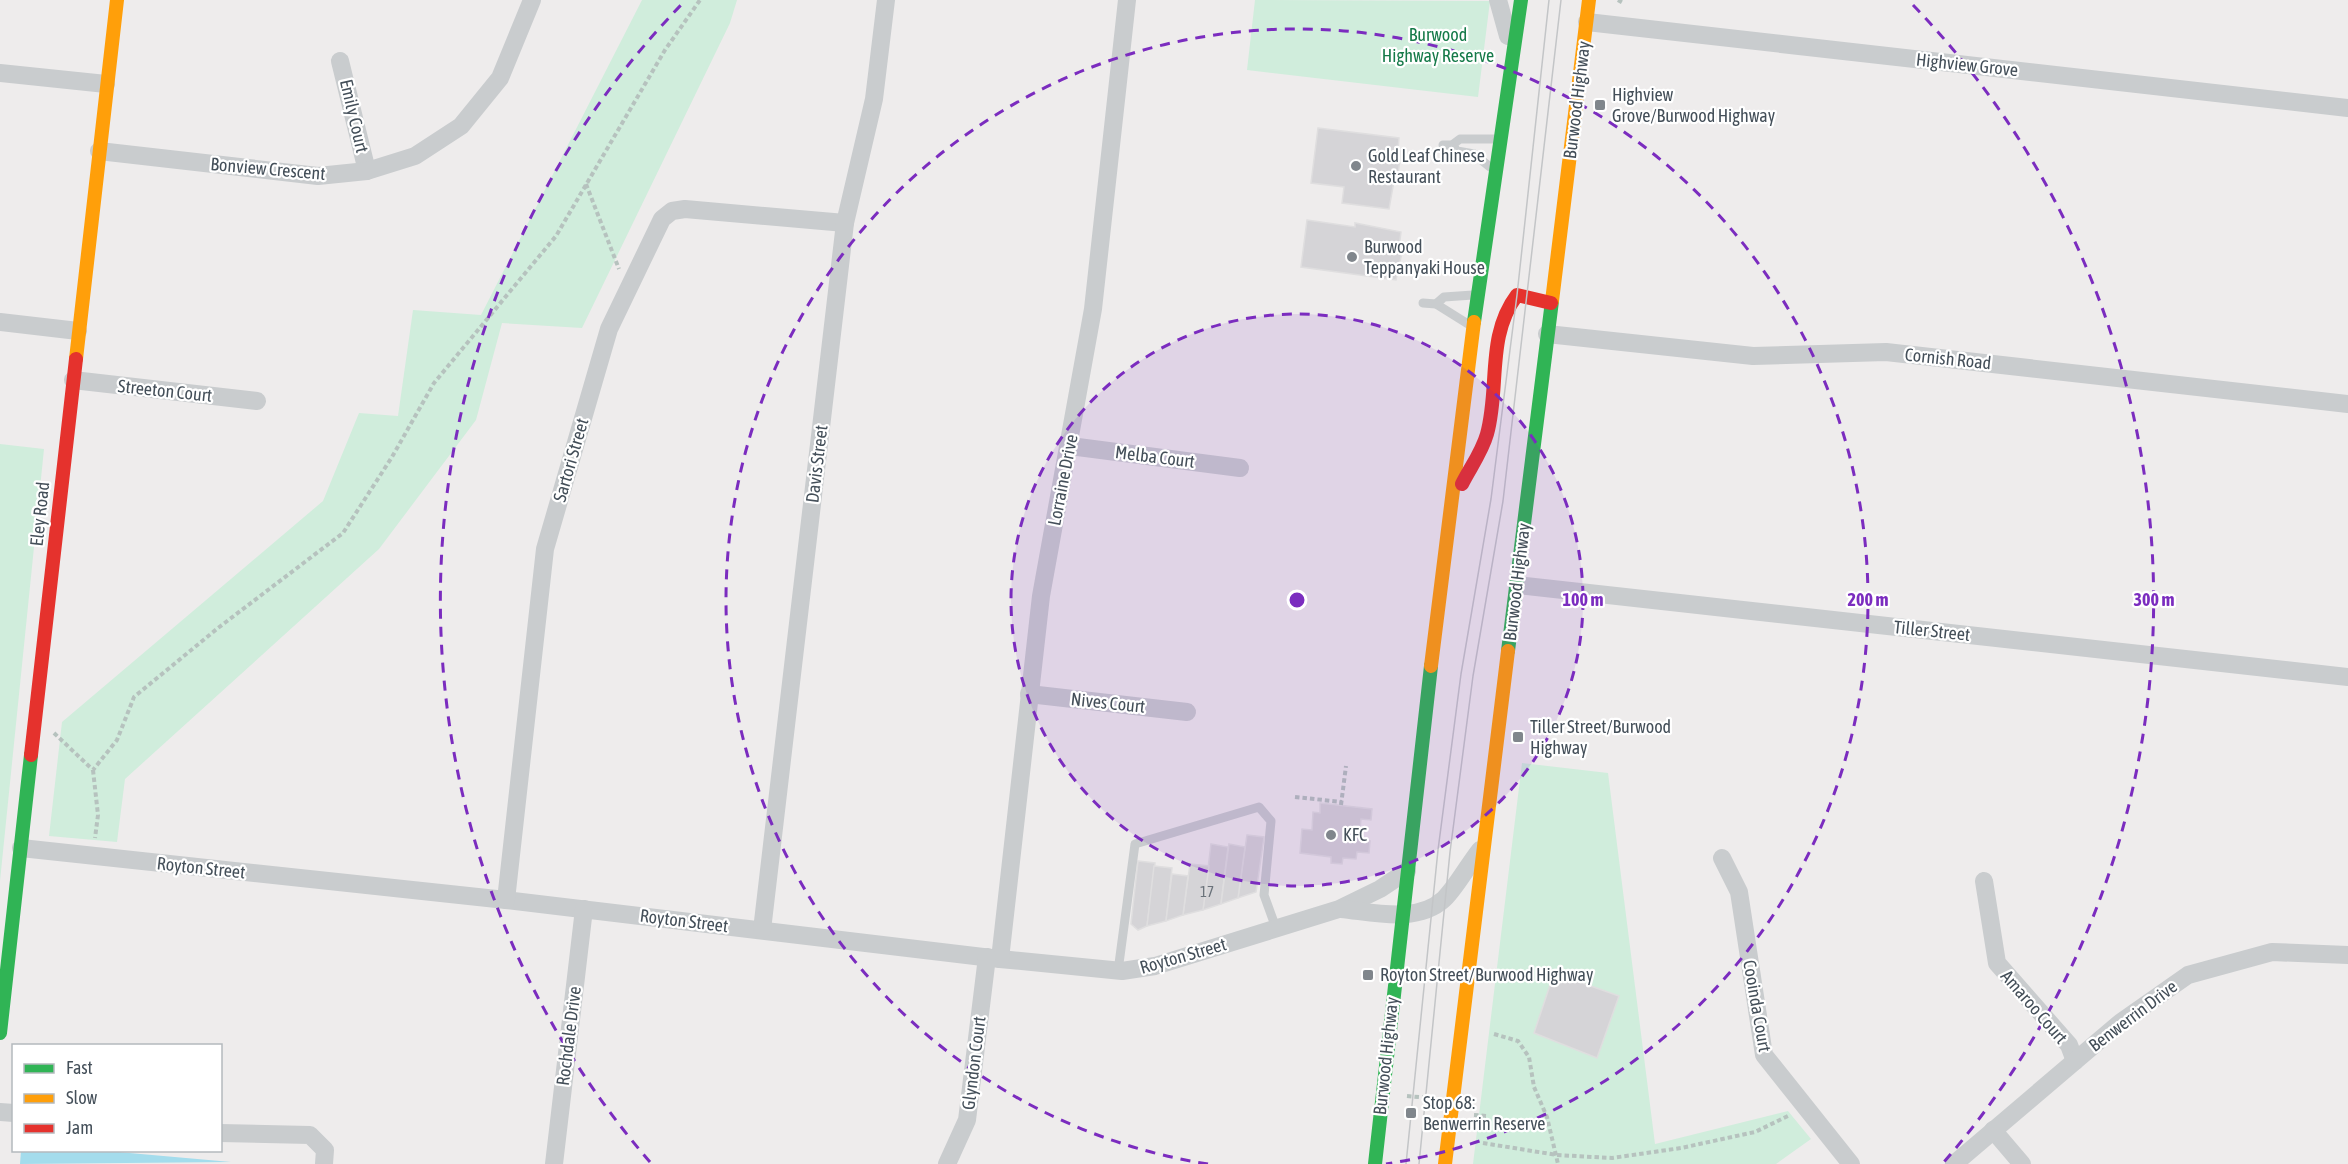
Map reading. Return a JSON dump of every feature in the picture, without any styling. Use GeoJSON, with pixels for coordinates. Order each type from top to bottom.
{"type":"FeatureCollection","features":[{"type":"Feature","properties":{"kind":"main road","name":"Eley Road"},"geometry":{"type":"LineString","coordinates":[[0,1033],[117,0]]}},
{"type":"Feature","properties":{"kind":"main road","name":"Burwood Highway"},"geometry":{"type":"LineString","coordinates":[[1375,1164],[1401,916],[1473,328],[1521,0]]}},
{"type":"Feature","properties":{"kind":"main road","name":"Burwood Highway"},"geometry":{"type":"LineString","coordinates":[[1445,1164],[1589,0]]}},
{"type":"Feature","properties":{"kind":"main road"},"geometry":{"type":"LineString","coordinates":[[1452,502],[1487,435],[1500,332],[1506,308],[1517,295],[1551,303]]}},
{"type":"Feature","properties":{"kind":"street","name":"Bonview Crescent"},"geometry":{"type":"LineString","coordinates":[[99,151],[318,176],[367,171],[415,156],[461,126],[500,78],[532,0]]}},
{"type":"Feature","properties":{"kind":"street","name":"Davis Street"},"geometry":{"type":"LineString","coordinates":[[762,930],[845,224],[873,99],[886,0]]}},
{"type":"Feature","properties":{"kind":"street","name":"Lorraine Drive"},"geometry":{"type":"LineString","coordinates":[[993,958],[1041,596],[1093,309],[1127,0]]}},
{"type":"Feature","properties":{"kind":"street","name":"Burwood Highway"},"geometry":{"type":"LineString","coordinates":[[1497,0],[1513,56]]}},
{"type":"Feature","properties":{"kind":"street","name":"Highview Grove"},"geometry":{"type":"LineString","coordinates":[[1587,22],[2348,108]]}},
{"type":"Feature","properties":{"kind":"street","name":"Emily Court"},"geometry":{"type":"LineString","coordinates":[[340,61],[367,171]]}},
{"type":"Feature","properties":{"kind":"street"},"geometry":{"type":"LineString","coordinates":[[0,73],[106,84]]}},
{"type":"Feature","properties":{"kind":"street","name":"Sartori Street"},"geometry":{"type":"LineString","coordinates":[[506,900],[545,549],[609,329],[662,219],[672,211],[685,209],[845,224]]}},
{"type":"Feature","properties":{"kind":"street"},"geometry":{"type":"LineString","coordinates":[[0,322],[78,331]]}},
{"type":"Feature","properties":{"kind":"street","name":"Cornish Road"},"geometry":{"type":"LineString","coordinates":[[1547,334],[1753,356],[1886,352],[2348,404]]}},
{"type":"Feature","properties":{"kind":"street","name":"Streeton Court"},"geometry":{"type":"LineString","coordinates":[[73,380],[257,401]]}},
{"type":"Feature","properties":{"kind":"street","name":"Melba Court"},"geometry":{"type":"LineString","coordinates":[[1070,446],[1240,468]]}},
{"type":"Feature","properties":{"kind":"street","name":"Tiller Street"},"geometry":{"type":"LineString","coordinates":[[1516,585],[2348,677]]}},
{"type":"Feature","properties":{"kind":"street","name":"Nives Court"},"geometry":{"type":"LineString","coordinates":[[1029,694],[1186,712]]}},
{"type":"Feature","properties":{"kind":"street","name":"Royton Street"},"geometry":{"type":"LineString","coordinates":[[1339,909],[1401,916],[1431,907],[1444,898],[1483,846]]}},
{"type":"Feature","properties":{"kind":"street","name":"Royton Street"},"geometry":{"type":"LineString","coordinates":[[21,848],[506,900],[1118,971],[1155,966],[1339,909],[1380,889],[1407,871]]}},
{"type":"Feature","properties":{"kind":"street","name":"Cooinda Court"},"geometry":{"type":"LineString","coordinates":[[1722,858],[1739,892],[1764,1055],[1851,1164]]}},
{"type":"Feature","properties":{"kind":"street","name":"Amaroo Court"},"geometry":{"type":"LineString","coordinates":[[1984,881],[1997,963],[2069,1045],[2075,1061]]}},
{"type":"Feature","properties":{"kind":"street","name":"Rochdale Drive"},"geometry":{"type":"LineString","coordinates":[[554,1164],[584,909]]}},
{"type":"Feature","properties":{"kind":"street","name":"Benwerrin Drive"},"geometry":{"type":"LineString","coordinates":[[1954,1164],[2121,1022],[2188,975],[2272,952],[2348,955]]}},
{"type":"Feature","properties":{"kind":"street","name":"Glyndon Court"},"geometry":{"type":"LineString","coordinates":[[947,1164],[967,1120],[993,958]]}},
{"type":"Feature","properties":{"kind":"street"},"geometry":{"type":"LineString","coordinates":[[1994,1130],[2022,1164]]}},
{"type":"Feature","properties":{"kind":"street"},"geometry":{"type":"LineString","coordinates":[[222,1132],[310,1135],[325,1150],[324,1164]]}},
{"type":"Feature","properties":{"kind":"lane"},"geometry":{"type":"LineString","coordinates":[[1495,171],[1474,154],[1457,151],[1448,145],[1460,139],[1501,139]]}},
{"type":"Feature","properties":{"kind":"lane"},"geometry":{"type":"LineString","coordinates":[[1436,304],[1444,297],[1478,295]]}},
{"type":"Feature","properties":{"kind":"lane"},"geometry":{"type":"LineString","coordinates":[[1423,303],[1436,304],[1473,328]]}},
{"type":"Feature","properties":{"kind":"lane"},"geometry":{"type":"LineString","coordinates":[[1118,971],[1135,844],[1259,807],[1271,822],[1264,895],[1276,928]]}},
{"type":"Feature","properties":{"kind":"path"},"geometry":{"type":"LineString","coordinates":[[93,770],[117,740],[134,697],[218,628],[343,533],[392,457],[434,384],[556,236],[665,50],[700,0]]}},
{"type":"Feature","properties":{"kind":"path"},"geometry":{"type":"LineString","coordinates":[[1618,0],[1623,3]]}},
{"type":"Feature","properties":{"kind":"path"},"geometry":{"type":"LineString","coordinates":[[586,183],[627,291]]}},
{"type":"Feature","properties":{"kind":"path"},"geometry":{"type":"LineString","coordinates":[[34,728],[52,731],[93,770],[98,815],[93,857]]}},
{"type":"Feature","properties":{"kind":"path"},"geometry":{"type":"LineString","coordinates":[[1295,797],[1341,804],[1346,766]]}},
{"type":"Feature","properties":{"kind":"path"},"geometry":{"type":"LineString","coordinates":[[1494,1034],[1518,1041],[1529,1057],[1534,1087],[1547,1117],[1558,1164]]}},
{"type":"Feature","properties":{"kind":"path"},"geometry":{"type":"LineString","coordinates":[[1403,1096],[1423,1098]]}},
{"type":"Feature","properties":{"kind":"path"},"geometry":{"type":"LineString","coordinates":[[1483,1143],[1557,1155],[1612,1158],[1681,1148],[1755,1132],[1804,1106]]}},
{"type":"Feature","properties":{"kind":"green space"},"geometry":{"type":"Polygon","coordinates":[[[642,0],[737,0],[730,23],[582,328],[502,323],[476,420],[379,549],[125,779],[117,842],[49,836],[62,722],[323,501],[359,413],[398,416],[413,310],[481,315],[642,0]]]}},
{"type":"Feature","properties":{"kind":"green space","name":"Burwood Highway Reserve"},"geometry":{"type":"Polygon","coordinates":[[[1255,0],[1490,1],[1478,97],[1247,70],[1255,0]]]}},
{"type":"Feature","properties":{"kind":"green space"},"geometry":{"type":"Polygon","coordinates":[[[0,444],[44,449],[0,881],[0,444]]]}},
{"type":"Feature","properties":{"kind":"green space"},"geometry":{"type":"Polygon","coordinates":[[[1522,763],[1608,773],[1655,1144],[1788,1111],[1811,1139],[1776,1164],[1473,1164],[1522,763]]]}},
{"type":"Feature","properties":{"kind":"water"},"geometry":{"type":"Polygon","coordinates":[[[21,1152],[118,1152],[231,1162],[20,1164],[21,1152]]]}},
{"type":"Feature","properties":{"kind":"building","name":"Gold Leaf Chinese Restaurant"},"geometry":{"type":"Polygon","coordinates":[[[1318,128],[1399,138],[1398,150],[1401,151],[1397,182],[1394,181],[1389,209],[1342,203],[1344,187],[1311,183],[1318,128]]]}},
{"type":"Feature","properties":{"kind":"building","name":"Burwood Teppanyaki House"},"geometry":{"type":"Polygon","coordinates":[[[1307,220],[1355,227],[1355,223],[1401,232],[1399,247],[1403,248],[1396,280],[1301,267],[1307,220]]]}},
{"type":"Feature","properties":{"kind":"building","name":"KFC"},"geometry":{"type":"Polygon","coordinates":[[[1320,803],[1372,809],[1371,820],[1361,819],[1359,840],[1370,841],[1369,853],[1357,852],[1356,859],[1343,858],[1342,864],[1331,863],[1331,857],[1300,853],[1302,829],[1312,830],[1313,812],[1320,813],[1320,803]]]}},
{"type":"Feature","properties":{"kind":"building"},"geometry":{"type":"Polygon","coordinates":[[[1247,835],[1264,837],[1256,892],[1238,898],[1247,835]]]}},
{"type":"Feature","properties":{"kind":"building"},"geometry":{"type":"Polygon","coordinates":[[[1211,844],[1228,847],[1221,904],[1203,910],[1211,844]]]}},
{"type":"Feature","properties":{"kind":"building"},"geometry":{"type":"Polygon","coordinates":[[[1229,844],[1245,847],[1238,898],[1221,904],[1229,844]]]}},
{"type":"Feature","properties":{"kind":"building"},"geometry":{"type":"Polygon","coordinates":[[[1138,861],[1155,863],[1147,926],[1138,930],[1131,924],[1138,861]]]}},
{"type":"Feature","properties":{"kind":"building"},"geometry":{"type":"Polygon","coordinates":[[[1190,864],[1209,866],[1203,910],[1183,915],[1190,864]]]}},
{"type":"Feature","properties":{"kind":"building"},"geometry":{"type":"Polygon","coordinates":[[[1154,866],[1172,868],[1166,921],[1147,926],[1154,866]]]}},
{"type":"Feature","properties":{"kind":"building"},"geometry":{"type":"Polygon","coordinates":[[[1172,874],[1188,876],[1183,915],[1166,921],[1172,874]]]}},
{"type":"Feature","properties":{"kind":"building"},"geometry":{"type":"Polygon","coordinates":[[[1554,973],[1619,996],[1597,1058],[1534,1033],[1554,973]]]}},
{"type":"Feature","properties":{"kind":"tram line"},"geometry":{"type":"LineString","coordinates":[[1406,1164],[1438,850],[1461,674],[1491,499],[1517,295],[1549,0]]}},
{"type":"Feature","properties":{"kind":"tram line"},"geometry":{"type":"LineString","coordinates":[[1419,1164],[1450,852],[1473,676],[1503,501],[1561,0]]}},
{"type":"Feature","properties":{"kind":"traffic: fast"},"geometry":{"type":"LineString","coordinates":[[1474,322],[1521,0]]}},
{"type":"Feature","properties":{"kind":"traffic: fast"},"geometry":{"type":"LineString","coordinates":[[1508,651],[1552,301]]}},
{"type":"Feature","properties":{"kind":"traffic: fast"},"geometry":{"type":"LineString","coordinates":[[1375,1164],[1431,666]]}},
{"type":"Feature","properties":{"kind":"traffic: fast"},"geometry":{"type":"LineString","coordinates":[[0,1033],[31,755]]}},
{"type":"Feature","properties":{"kind":"traffic: slow"},"geometry":{"type":"LineString","coordinates":[[76,359],[117,0]]}},
{"type":"Feature","properties":{"kind":"traffic: slow"},"geometry":{"type":"LineString","coordinates":[[1552,301],[1589,0]]}},
{"type":"Feature","properties":{"kind":"traffic: slow"},"geometry":{"type":"LineString","coordinates":[[1431,666],[1474,322]]}},
{"type":"Feature","properties":{"kind":"traffic: slow"},"geometry":{"type":"LineString","coordinates":[[1445,1164],[1508,651]]}},
{"type":"Feature","properties":{"kind":"traffic: jam"},"geometry":{"type":"LineString","coordinates":[[1462,484],[1487,434],[1491,416],[1497,345],[1507,311],[1517,295],[1551,303]]}},
{"type":"Feature","properties":{"kind":"traffic: jam"},"geometry":{"type":"LineString","coordinates":[[31,755],[76,359]]}},
{"type":"Feature","properties":{"kind":"place","name":"Highview Grove/Burwood Highway"},"geometry":{"type":"Point","coordinates":[1600,105]}},
{"type":"Feature","properties":{"kind":"place","name":"Gold Leaf Chinese Restaurant"},"geometry":{"type":"Point","coordinates":[1356,166]}},
{"type":"Feature","properties":{"kind":"place","name":"Burwood Teppanyaki House"},"geometry":{"type":"Point","coordinates":[1352,257]}},
{"type":"Feature","properties":{"kind":"place","name":"Tiller Street/Burwood Highway"},"geometry":{"type":"Point","coordinates":[1518,737]}},
{"type":"Feature","properties":{"kind":"place","name":"KFC"},"geometry":{"type":"Point","coordinates":[1331,835]}},
{"type":"Feature","properties":{"kind":"place","name":"Royton Street/Burwood Highway"},"geometry":{"type":"Point","coordinates":[1368,975]}},
{"type":"Feature","properties":{"kind":"place","name":"Stop 68: Benwerrin Reserve"},"geometry":{"type":"Point","coordinates":[1411,1113]}}]}
